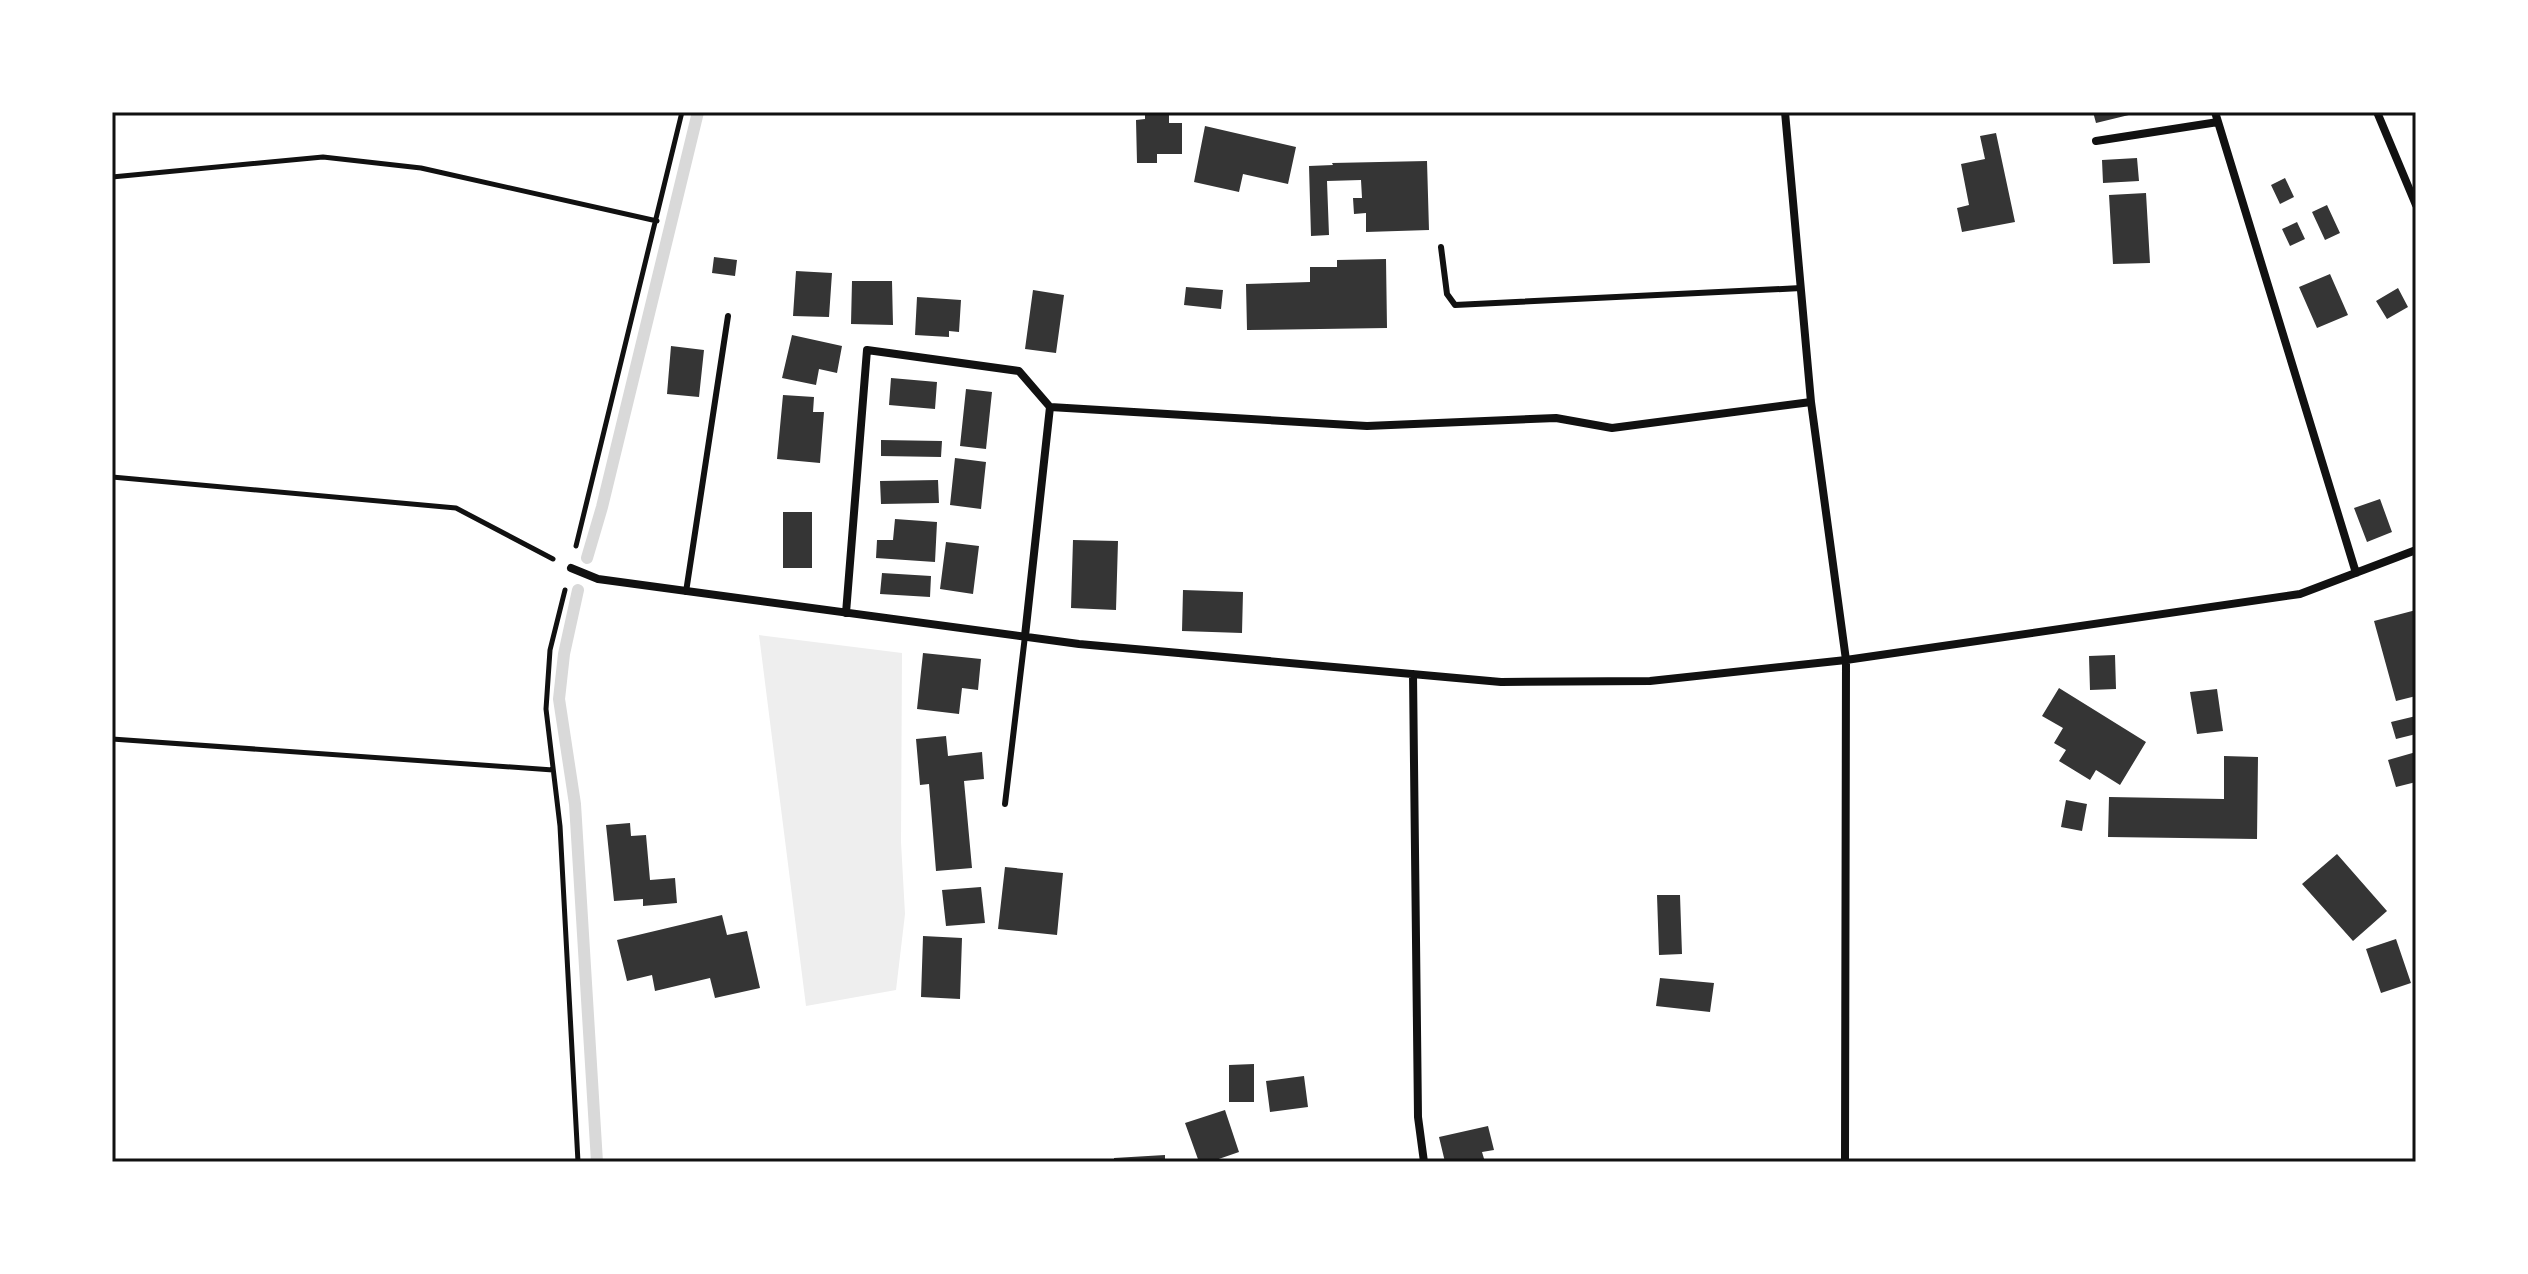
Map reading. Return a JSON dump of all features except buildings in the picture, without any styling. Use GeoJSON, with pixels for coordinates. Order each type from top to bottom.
{"type":"FeatureCollection","features":[{"type":"Feature","properties":{"kind":"street"},"geometry":{"type":"LineString","coordinates":[[1785,112],[1811,402],[1846,660],[1845,1162]]}},
{"type":"Feature","properties":{"kind":"street"},"geometry":{"type":"LineString","coordinates":[[2215,112],[2356,573]]}},
{"type":"Feature","properties":{"kind":"street"},"geometry":{"type":"LineString","coordinates":[[2377,112],[2416,205]]}},
{"type":"Feature","properties":{"kind":"street"},"geometry":{"type":"LineString","coordinates":[[2096,141],[2218,122]]}},
{"type":"Feature","properties":{"kind":"street"},"geometry":{"type":"LineString","coordinates":[[846,613],[867,350],[1019,371],[1050,407],[1367,426],[1556,418],[1612,428],[1811,402]]}},
{"type":"Feature","properties":{"kind":"street"},"geometry":{"type":"LineString","coordinates":[[1025,636],[1050,407]]}},
{"type":"Feature","properties":{"kind":"street"},"geometry":{"type":"LineString","coordinates":[[571,568],[598,579],[1025,636],[1501,682],[1650,681],[1846,660],[2300,594],[2416,550]]}},
{"type":"Feature","properties":{"kind":"street"},"geometry":{"type":"LineString","coordinates":[[1413,674],[1418,1117],[1424,1162]]}},
{"type":"Feature","properties":{"kind":"lane"},"geometry":{"type":"LineString","coordinates":[[1441,247],[1447,294],[1455,305],[1801,288]]}},
{"type":"Feature","properties":{"kind":"lane"},"geometry":{"type":"LineString","coordinates":[[686,592],[728,316]]}},
{"type":"Feature","properties":{"kind":"lane"},"geometry":{"type":"LineString","coordinates":[[1005,804],[1025,636]]}},
{"type":"Feature","properties":{"kind":"path"},"geometry":{"type":"LineString","coordinates":[[578,1162],[560,826],[546,709],[550,650],[682,112]]}},
{"type":"Feature","properties":{"kind":"path"},"geometry":{"type":"LineString","coordinates":[[112,177],[323,157],[421,168],[657,221]]}},
{"type":"Feature","properties":{"kind":"path"},"geometry":{"type":"LineString","coordinates":[[112,477],[456,508],[571,568]]}},
{"type":"Feature","properties":{"kind":"path"},"geometry":{"type":"LineString","coordinates":[[112,739],[553,770]]}},
{"type":"Feature","properties":{"kind":"shaded area"},"geometry":{"type":"Polygon","coordinates":[[[759,635],[902,653],[901,842],[905,914],[896,990],[806,1006],[759,635]]]}},
{"type":"Feature","properties":{"kind":"waterway"},"geometry":{"type":"LineString","coordinates":[[587,558],[698,112]]}},
{"type":"Feature","properties":{"kind":"waterway"},"geometry":{"type":"LineString","coordinates":[[578,590],[564,654],[559,699],[575,804],[597,1162]]}}]}
